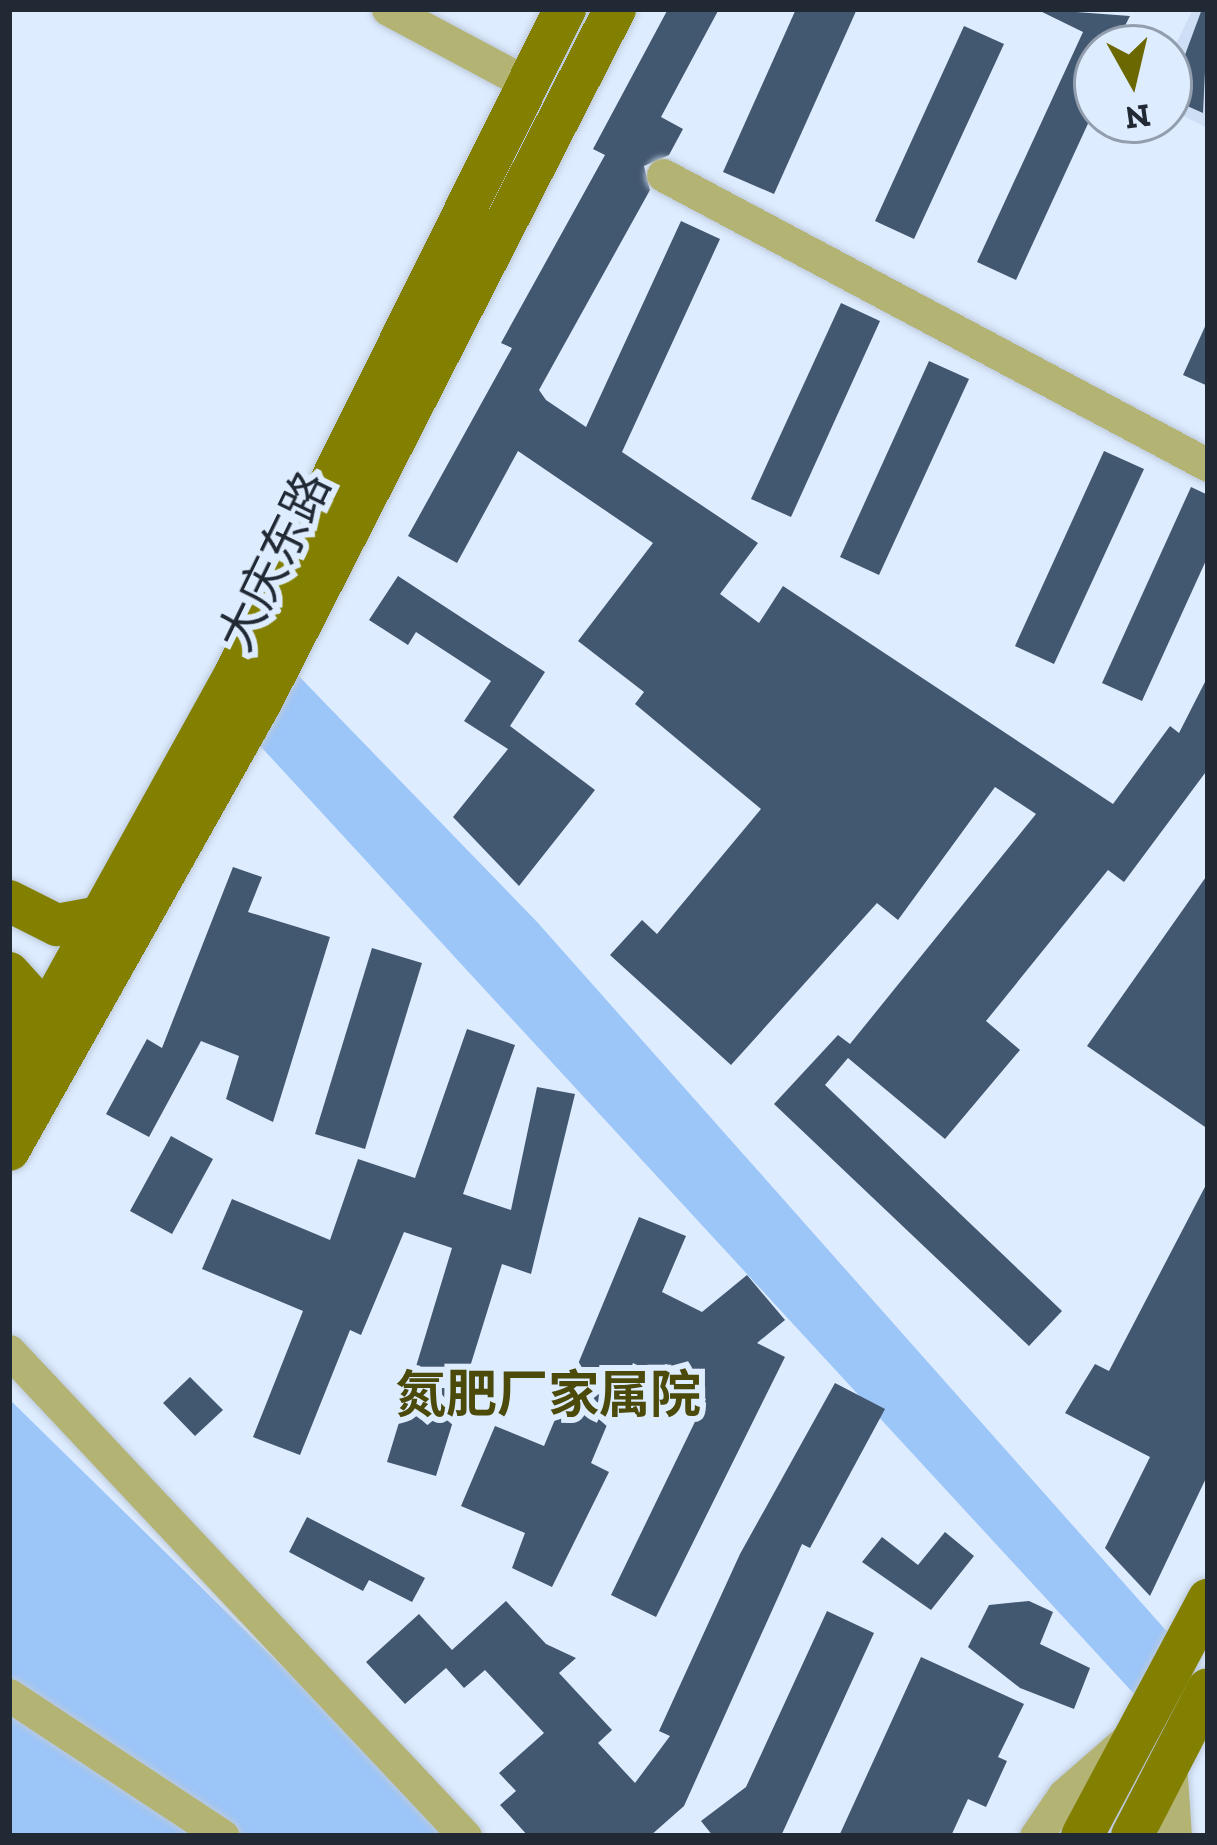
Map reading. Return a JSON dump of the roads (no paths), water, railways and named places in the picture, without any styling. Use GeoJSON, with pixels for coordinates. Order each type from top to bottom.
{"type":"FeatureCollection","features":[{"type":"Feature","properties":{"kind":"main road","name":"大庆东路"},"geometry":{"type":"LineString","coordinates":[[9,1082],[236,672],[523,81],[565,9]]}},
{"type":"Feature","properties":{"kind":"main road","name":"大庆东路"},"geometry":{"type":"LineString","coordinates":[[9,1150],[261,702],[615,9]]}},
{"type":"Feature","properties":{"kind":"main road"},"geometry":{"type":"LineString","coordinates":[[9,901],[57,925],[104,916]]}},
{"type":"Feature","properties":{"kind":"main road"},"geometry":{"type":"LineString","coordinates":[[9,973],[28,994],[34,1042]]}},
{"type":"Feature","properties":{"kind":"main road"},"geometry":{"type":"LineString","coordinates":[[1132,1836],[1170,1762],[1193,1691],[1208,1600]]}},
{"type":"Feature","properties":{"kind":"main road"},"geometry":{"type":"LineString","coordinates":[[1084,1833],[1147,1723],[1193,1691]]}},
{"type":"Feature","properties":{"kind":"street"},"geometry":{"type":"LineString","coordinates":[[388,9],[523,81]]}},
{"type":"Feature","properties":{"kind":"street"},"geometry":{"type":"LineString","coordinates":[[663,176],[1208,465]]}},
{"type":"Feature","properties":{"kind":"street"},"geometry":{"type":"LineString","coordinates":[[12,1359],[465,1836]]}},
{"type":"Feature","properties":{"kind":"street"},"geometry":{"type":"LineString","coordinates":[[9,1695],[223,1836]]}},
{"type":"Feature","properties":{"kind":"street"},"geometry":{"type":"LineString","coordinates":[[1036,1836],[1064,1795],[1147,1723]]}},
{"type":"Feature","properties":{"kind":"street"},"geometry":{"type":"LineString","coordinates":[[1170,1762],[1175,1836]]}},
{"type":"Feature","properties":{"kind":"district","name":"氮肥厂家属院"},"geometry":{"type":"Point","coordinates":[548,1395]}}]}
